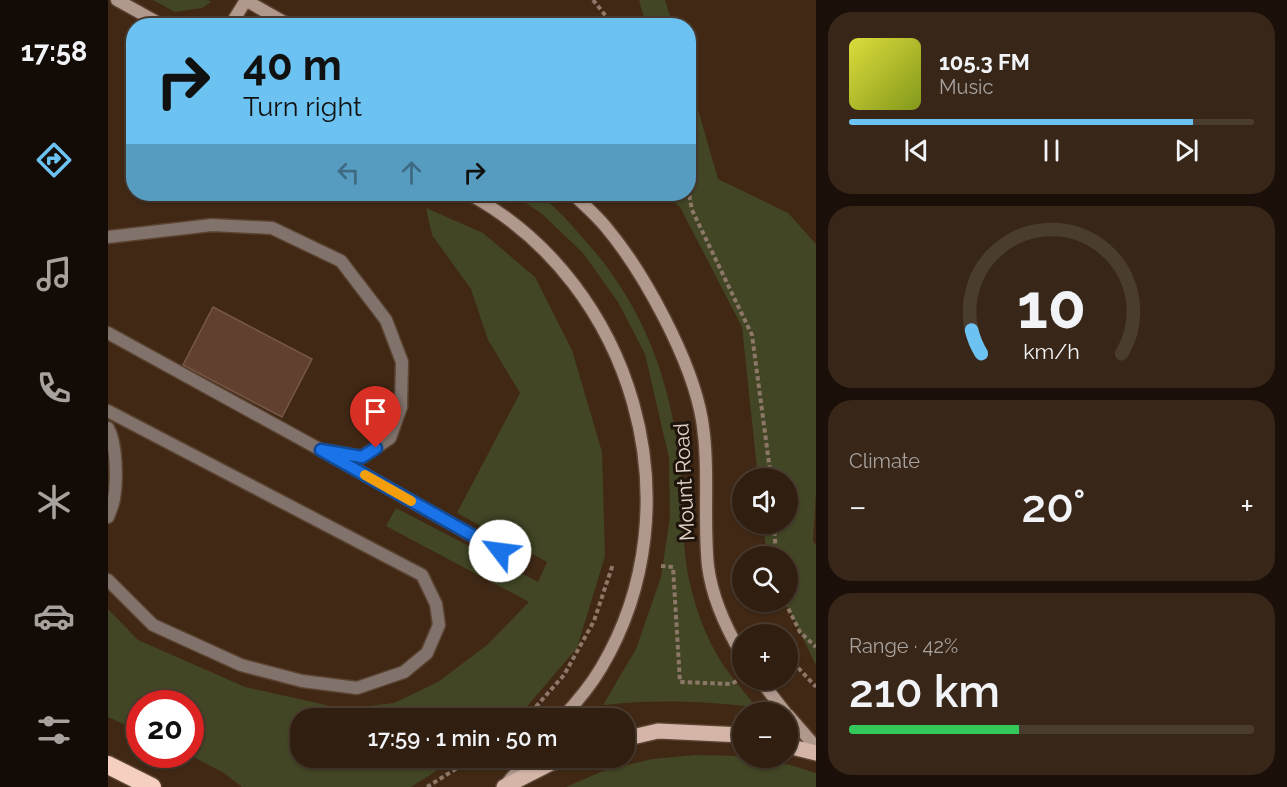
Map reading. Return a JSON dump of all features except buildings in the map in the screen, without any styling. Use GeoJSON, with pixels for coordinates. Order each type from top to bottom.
{"type":"FeatureCollection","features":[{"type":"Feature","properties":{"kind":"highway"},"geometry":{"type":"LineString","coordinates":[[108,765],[152,787]]}},
{"type":"Feature","properties":{"kind":"main road"},"geometry":{"type":"LineString","coordinates":[[117,0],[150,18]]}},
{"type":"Feature","properties":{"kind":"main road"},"geometry":{"type":"LineString","coordinates":[[235,18],[246,0],[277,18]]}},
{"type":"Feature","properties":{"kind":"main road","name":"Mount Road"},"geometry":{"type":"LineString","coordinates":[[482,201],[520,227],[560,264],[580,291],[601,325],[620,363],[641,435],[646,473],[646,517],[641,564],[617,637],[601,669],[570,708]]}},
{"type":"Feature","properties":{"kind":"main road","name":"Mount Road"},"geometry":{"type":"LineString","coordinates":[[580,201],[605,226],[642,277],[686,364],[702,420],[708,568],[715,597],[732,638]]}},
{"type":"Feature","properties":{"kind":"main road"},"geometry":{"type":"LineString","coordinates":[[768,690],[777,702]]}},
{"type":"Feature","properties":{"kind":"main road"},"geometry":{"type":"LineString","coordinates":[[798,727],[816,747]]}},
{"type":"Feature","properties":{"kind":"main road"},"geometry":{"type":"LineString","coordinates":[[635,736],[658,731],[732,735]]}},
{"type":"Feature","properties":{"kind":"main road"},"geometry":{"type":"LineString","coordinates":[[798,748],[816,753]]}},
{"type":"Feature","properties":{"kind":"main road"},"geometry":{"type":"LineString","coordinates":[[505,786],[520,768]]}},
{"type":"Feature","properties":{"kind":"main road"},"geometry":{"type":"LineString","coordinates":[[505,786],[544,768]]}},
{"type":"Feature","properties":{"kind":"lane"},"geometry":{"type":"LineString","coordinates":[[108,237],[212,225],[272,228],[342,261],[386,320],[402,362],[401,408],[390,438],[362,457],[321,450]]}},
{"type":"Feature","properties":{"kind":"lane"},"geometry":{"type":"LineString","coordinates":[[108,333],[519,562]]}},
{"type":"Feature","properties":{"kind":"lane"},"geometry":{"type":"LineString","coordinates":[[108,411],[422,574],[436,604],[439,625],[427,652],[404,672],[357,688],[302,681],[241,665],[153,625],[108,580]]}},
{"type":"Feature","properties":{"kind":"lane"},"geometry":{"type":"LineString","coordinates":[[108,428],[112,435],[115,463],[114,499],[108,517]]}},
{"type":"Feature","properties":{"kind":"path"},"geometry":{"type":"LineString","coordinates":[[593,0],[608,18]]}},
{"type":"Feature","properties":{"kind":"path"},"geometry":{"type":"LineString","coordinates":[[690,201],[692,210],[752,335],[770,468]]}},
{"type":"Feature","properties":{"kind":"path"},"geometry":{"type":"LineString","coordinates":[[790,612],[800,632],[816,647]]}},
{"type":"Feature","properties":{"kind":"path"},"geometry":{"type":"LineString","coordinates":[[798,668],[816,687]]}},
{"type":"Feature","properties":{"kind":"path"},"geometry":{"type":"LineString","coordinates":[[427,787],[457,768]]}},
{"type":"Feature","properties":{"kind":"green space"},"geometry":{"type":"Polygon","coordinates":[[[153,0],[208,0],[211,2],[202,8],[175,12],[153,0]]]}},
{"type":"Feature","properties":{"kind":"green space"},"geometry":{"type":"Polygon","coordinates":[[[639,0],[665,0],[671,18],[644,18],[639,0]]]}},
{"type":"Feature","properties":{"kind":"green space"},"geometry":{"type":"Polygon","coordinates":[[[696,103],[718,179],[788,213],[816,244],[816,494],[813,541],[816,545],[816,665],[798,624],[796,624],[790,612],[798,612],[798,546],[766,546],[764,534],[798,534],[798,468],[757,468],[742,327],[680,207],[673,201],[696,201],[696,103]]]}},
{"type":"Feature","properties":{"kind":"green space"},"geometry":{"type":"Polygon","coordinates":[[[523,201],[546,201],[577,232],[603,262],[621,288],[650,343],[661,372],[676,434],[685,555],[695,604],[715,651],[732,677],[732,690],[743,690],[752,702],[732,702],[732,705],[642,702],[603,705],[636,649],[661,577],[670,517],[669,458],[645,354],[618,302],[583,253],[542,214],[523,201]]]}},
{"type":"Feature","properties":{"kind":"green space"},"geometry":{"type":"Polygon","coordinates":[[[426,208],[483,233],[535,277],[572,350],[602,452],[605,556],[577,648],[526,708],[352,708],[394,703],[438,682],[487,645],[529,602],[386,526],[396,508],[538,582],[547,562],[457,513],[520,393],[488,340],[471,289],[432,235],[426,208]]]}},
{"type":"Feature","properties":{"kind":"green space"},"geometry":{"type":"Polygon","coordinates":[[[108,609],[138,640],[245,687],[340,708],[290,708],[290,768],[441,768],[411,787],[242,787],[224,773],[204,762],[204,690],[126,690],[126,725],[108,717],[108,609]]]}},
{"type":"Feature","properties":{"kind":"green space"},"geometry":{"type":"Polygon","coordinates":[[[695,755],[732,756],[732,768],[798,767],[816,773],[816,787],[566,787],[603,771],[615,768],[635,768],[635,763],[652,759],[695,755]]]}},
{"type":"Feature","properties":{"kind":"slow traffic"},"geometry":{"type":"LineString","coordinates":[[365,475],[411,501]]}},
{"type":"Feature","properties":{"kind":"route"},"geometry":{"type":"LineString","coordinates":[[376,448],[362,457],[321,450],[500,551]]}}]}
